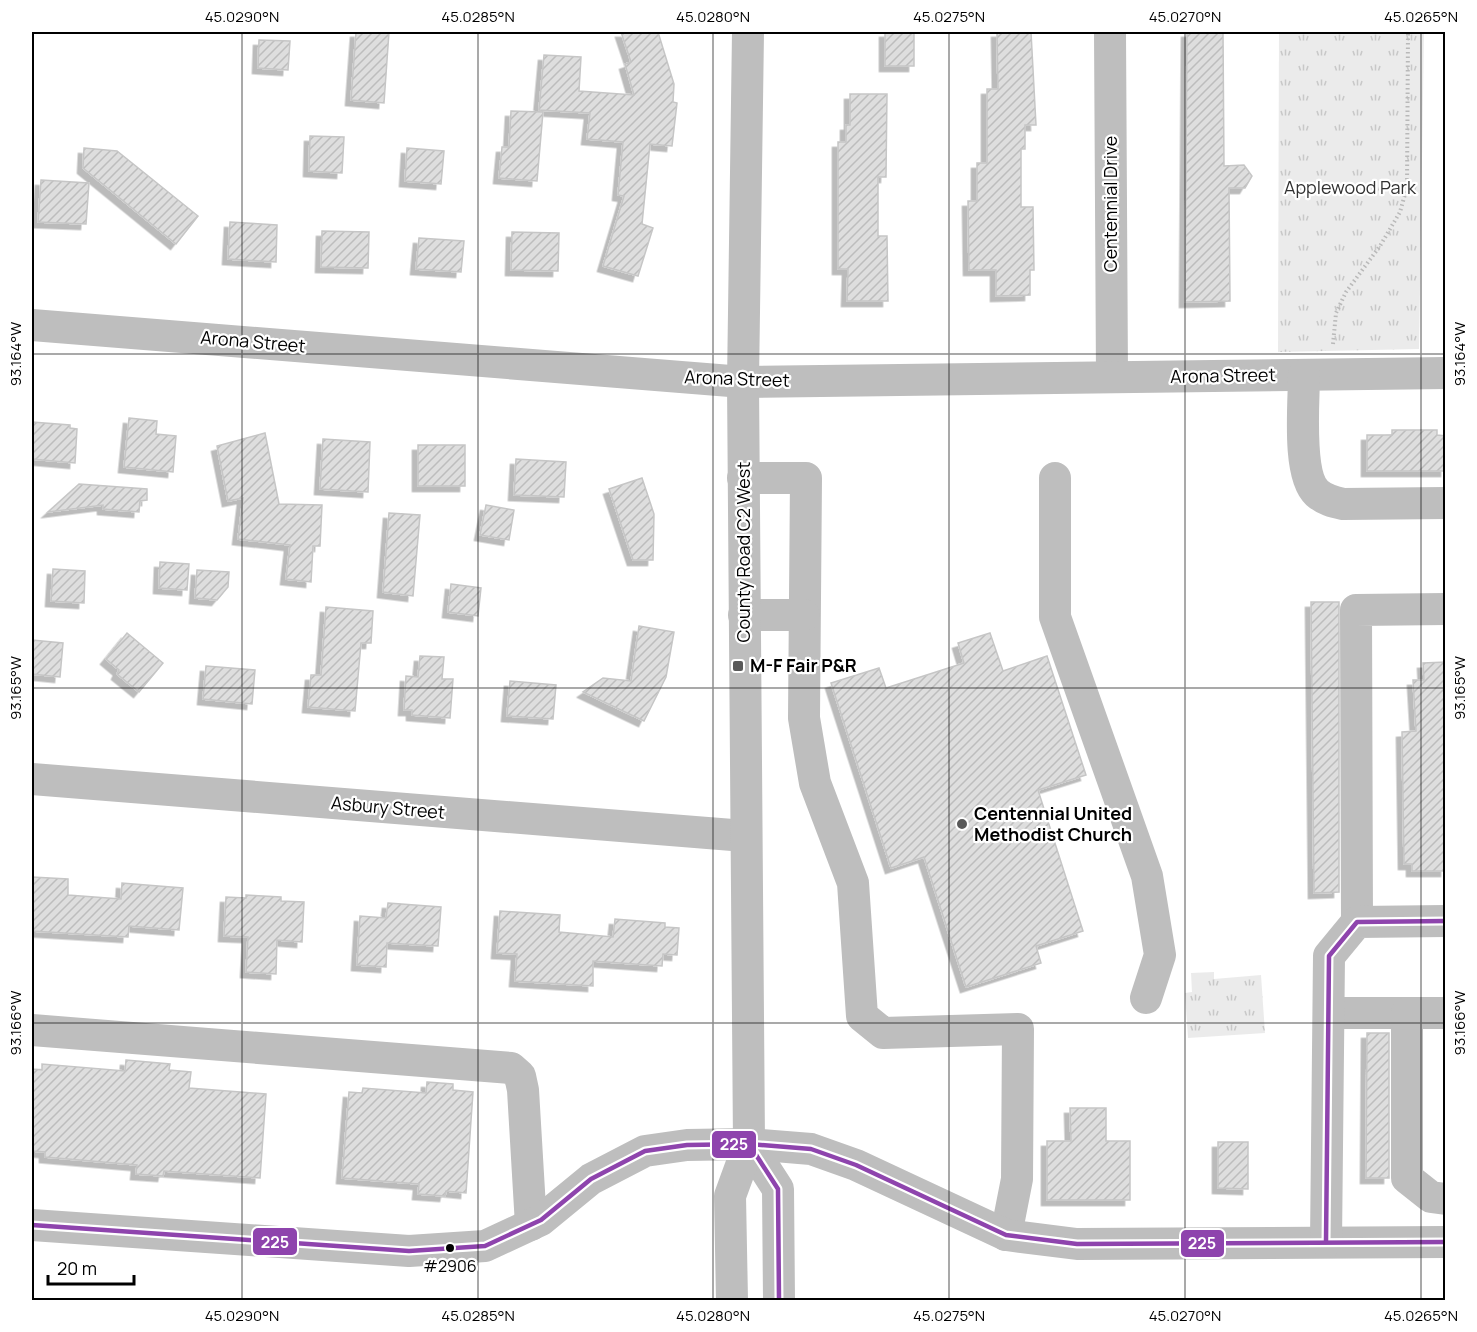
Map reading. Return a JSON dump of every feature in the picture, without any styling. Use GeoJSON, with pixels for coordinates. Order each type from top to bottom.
{"type":"FeatureCollection","features":[{"type":"Feature","properties":{"kind":"street","name":"County Road C2 West"},"geometry":{"type":"LineString","coordinates":[[732,1300],[730,1196],[749,1144],[743,478],[748,32]]}},
{"type":"Feature","properties":{"kind":"street","name":"Centennial Drive"},"geometry":{"type":"LineString","coordinates":[[1110,32],[1112,377]]}},
{"type":"Feature","properties":{"kind":"street","name":"Arona Street"},"geometry":{"type":"LineString","coordinates":[[32,324],[743,382],[1446,373]]}},
{"type":"Feature","properties":{"kind":"street"},"geometry":{"type":"LineString","coordinates":[[1304,375],[1305,464],[1308,479],[1316,492],[1328,500],[1343,504],[1446,503]]}},
{"type":"Feature","properties":{"kind":"street"},"geometry":{"type":"LineString","coordinates":[[743,478],[806,478],[804,718],[815,783],[853,883],[862,1016],[883,1033],[1018,1029],[1017,1179],[1006,1235]]}},
{"type":"Feature","properties":{"kind":"street"},"geometry":{"type":"LineString","coordinates":[[1056,478],[1054,618],[1147,876],[1160,955],[1146,998]]}},
{"type":"Feature","properties":{"kind":"street"},"geometry":{"type":"LineString","coordinates":[[1326,1242],[1329,956],[1358,922],[1356,610],[1446,609]]}},
{"type":"Feature","properties":{"kind":"street"},"geometry":{"type":"LineString","coordinates":[[744,615],[804,615]]}},
{"type":"Feature","properties":{"kind":"street","name":"Asbury Street"},"geometry":{"type":"LineString","coordinates":[[32,779],[745,836]]}},
{"type":"Feature","properties":{"kind":"street"},"geometry":{"type":"LineString","coordinates":[[1358,922],[1446,921]]}},
{"type":"Feature","properties":{"kind":"street"},"geometry":{"type":"LineString","coordinates":[[1329,1013],[1446,1013]]}},
{"type":"Feature","properties":{"kind":"street"},"geometry":{"type":"LineString","coordinates":[[1407,1013],[1407,1178],[1431,1197],[1446,1199]]}},
{"type":"Feature","properties":{"kind":"street"},"geometry":{"type":"LineString","coordinates":[[32,1029],[511,1068],[519,1076],[523,1090],[531,1225]]}},
{"type":"Feature","properties":{"kind":"street"},"geometry":{"type":"LineString","coordinates":[[749,1144],[778,1189],[779,1300]]}},
{"type":"Feature","properties":{"kind":"street"},"geometry":{"type":"LineString","coordinates":[[32,1225],[409,1251],[485,1246],[541,1220],[591,1179],[645,1151],[687,1145],[749,1144],[811,1149],[856,1165],[1006,1235],[1077,1244],[1446,1242]]}},
{"type":"Feature","properties":{"kind":"path"},"geometry":{"type":"LineString","coordinates":[[1332,351],[1336,313],[1346,292],[1380,246],[1400,212],[1407,187],[1408,32]]}},
{"type":"Feature","properties":{"kind":"green space","name":"Applewood Park"},"geometry":{"type":"Polygon","coordinates":[[[1279,32],[1424,32],[1419,349],[1278,352],[1279,32]]]}},
{"type":"Feature","properties":{"kind":"green space"},"geometry":{"type":"Polygon","coordinates":[[[1214,972],[1214,979],[1261,975],[1265,1033],[1188,1038],[1185,993],[1192,992],[1191,973],[1214,972]]]}},
{"type":"Feature","properties":{"kind":"building"},"geometry":{"type":"Polygon","coordinates":[[[356,32],[389,32],[384,103],[351,100],[356,32]]]}},
{"type":"Feature","properties":{"kind":"building"},"geometry":{"type":"Polygon","coordinates":[[[621,32],[658,32],[674,84],[673,102],[677,103],[672,146],[650,144],[642,224],[653,228],[638,276],[603,266],[624,196],[618,195],[623,142],[587,139],[590,113],[539,110],[544,55],[581,57],[579,91],[634,95],[625,64],[631,62],[621,32]]]}},
{"type":"Feature","properties":{"kind":"building"},"geometry":{"type":"Polygon","coordinates":[[[885,32],[914,32],[914,66],[885,66],[885,32]]]}},
{"type":"Feature","properties":{"kind":"building"},"geometry":{"type":"Polygon","coordinates":[[[997,32],[1031,32],[1036,125],[1025,125],[1025,149],[1021,149],[1021,207],[1033,207],[1034,270],[1030,270],[1030,295],[996,296],[996,270],[969,270],[968,201],[977,201],[977,163],[987,163],[987,89],[998,89],[997,32]]]}},
{"type":"Feature","properties":{"kind":"building"},"geometry":{"type":"Polygon","coordinates":[[[1187,32],[1223,32],[1224,166],[1244,165],[1252,176],[1245,188],[1229,188],[1230,301],[1185,302],[1187,32]]]}},
{"type":"Feature","properties":{"kind":"building"},"geometry":{"type":"Polygon","coordinates":[[[259,40],[290,41],[288,70],[258,68],[259,40]]]}},
{"type":"Feature","properties":{"kind":"building"},"geometry":{"type":"Polygon","coordinates":[[[850,94],[887,94],[886,177],[878,177],[878,236],[887,236],[888,301],[847,301],[848,269],[838,269],[838,142],[846,142],[846,125],[850,125],[850,94]]]}},
{"type":"Feature","properties":{"kind":"building"},"geometry":{"type":"Polygon","coordinates":[[[511,111],[543,112],[537,181],[499,178],[502,147],[509,147],[511,111]]]}},
{"type":"Feature","properties":{"kind":"building"},"geometry":{"type":"Polygon","coordinates":[[[310,136],[344,137],[342,173],[309,171],[310,136]]]}},
{"type":"Feature","properties":{"kind":"building"},"geometry":{"type":"Polygon","coordinates":[[[84,148],[117,151],[198,216],[176,244],[83,168],[84,148]]]}},
{"type":"Feature","properties":{"kind":"building"},"geometry":{"type":"Polygon","coordinates":[[[407,148],[444,151],[441,184],[405,181],[407,148]]]}},
{"type":"Feature","properties":{"kind":"building"},"geometry":{"type":"Polygon","coordinates":[[[41,180],[89,183],[86,224],[38,222],[41,180]]]}},
{"type":"Feature","properties":{"kind":"building"},"geometry":{"type":"Polygon","coordinates":[[[230,222],[277,225],[276,262],[228,259],[230,222]]]}},
{"type":"Feature","properties":{"kind":"building"},"geometry":{"type":"Polygon","coordinates":[[[322,231],[369,232],[368,268],[321,267],[322,231]]]}},
{"type":"Feature","properties":{"kind":"building"},"geometry":{"type":"Polygon","coordinates":[[[512,232],[559,233],[558,271],[511,270],[512,232]]]}},
{"type":"Feature","properties":{"kind":"building"},"geometry":{"type":"Polygon","coordinates":[[[419,238],[464,241],[461,272],[416,269],[419,238]]]}},
{"type":"Feature","properties":{"kind":"building"},"geometry":{"type":"Polygon","coordinates":[[[129,418],[157,421],[156,434],[176,436],[173,472],[124,467],[129,418]]]}},
{"type":"Feature","properties":{"kind":"building"},"geometry":{"type":"Polygon","coordinates":[[[32,422],[70,425],[70,428],[77,429],[75,463],[32,459],[32,422]]]}},
{"type":"Feature","properties":{"kind":"building"},"geometry":{"type":"Polygon","coordinates":[[[1392,430],[1437,430],[1437,435],[1446,436],[1446,471],[1367,471],[1367,435],[1392,435],[1392,430]]]}},
{"type":"Feature","properties":{"kind":"building"},"geometry":{"type":"Polygon","coordinates":[[[265,433],[279,504],[322,505],[320,546],[313,546],[311,582],[286,579],[290,545],[238,539],[243,498],[228,501],[217,446],[265,433]]]}},
{"type":"Feature","properties":{"kind":"building"},"geometry":{"type":"Polygon","coordinates":[[[323,439],[370,442],[368,492],[320,489],[323,439]]]}},
{"type":"Feature","properties":{"kind":"building"},"geometry":{"type":"Polygon","coordinates":[[[418,445],[465,445],[465,486],[418,486],[418,445]]]}},
{"type":"Feature","properties":{"kind":"building"},"geometry":{"type":"Polygon","coordinates":[[[516,459],[566,462],[564,497],[514,495],[516,459]]]}},
{"type":"Feature","properties":{"kind":"building"},"geometry":{"type":"Polygon","coordinates":[[[642,478],[654,514],[653,560],[633,560],[609,489],[642,478]]]}},
{"type":"Feature","properties":{"kind":"building"},"geometry":{"type":"Polygon","coordinates":[[[79,484],[147,489],[147,500],[140,501],[139,512],[103,509],[103,505],[48,512],[79,484]]]}},
{"type":"Feature","properties":{"kind":"building"},"geometry":{"type":"Polygon","coordinates":[[[486,505],[514,510],[509,540],[480,535],[486,505]]]}},
{"type":"Feature","properties":{"kind":"building"},"geometry":{"type":"Polygon","coordinates":[[[389,513],[420,515],[413,596],[383,592],[389,513]]]}},
{"type":"Feature","properties":{"kind":"building"},"geometry":{"type":"Polygon","coordinates":[[[160,562],[189,564],[187,590],[159,588],[160,562]]]}},
{"type":"Feature","properties":{"kind":"building"},"geometry":{"type":"Polygon","coordinates":[[[53,569],[85,571],[84,603],[51,601],[53,569]]]}},
{"type":"Feature","properties":{"kind":"building"},"geometry":{"type":"Polygon","coordinates":[[[197,570],[229,572],[228,587],[217,600],[195,598],[197,570]]]}},
{"type":"Feature","properties":{"kind":"building"},"geometry":{"type":"Polygon","coordinates":[[[451,584],[481,588],[478,616],[448,612],[451,584]]]}},
{"type":"Feature","properties":{"kind":"building"},"geometry":{"type":"Polygon","coordinates":[[[1311,602],[1339,602],[1339,892],[1314,893],[1311,602]]]}},
{"type":"Feature","properties":{"kind":"building"},"geometry":{"type":"Polygon","coordinates":[[[326,607],[373,611],[371,643],[361,643],[355,711],[308,707],[311,675],[321,675],[326,607]]]}},
{"type":"Feature","properties":{"kind":"building"},"geometry":{"type":"Polygon","coordinates":[[[639,626],[674,632],[666,677],[644,721],[583,692],[603,678],[631,681],[639,626]]]}},
{"type":"Feature","properties":{"kind":"building"},"geometry":{"type":"Polygon","coordinates":[[[127,633],[163,663],[139,692],[117,674],[119,670],[106,659],[127,633]]]}},
{"type":"Feature","properties":{"kind":"building","name":"Centennial United Methodist Church"},"geometry":{"type":"Polygon","coordinates":[[[990,633],[1003,671],[1047,656],[1086,775],[1038,790],[1083,931],[1036,946],[1041,963],[966,987],[924,857],[891,868],[831,683],[879,668],[886,688],[964,663],[958,643],[990,633]]]}},
{"type":"Feature","properties":{"kind":"building"},"geometry":{"type":"Polygon","coordinates":[[[32,640],[63,643],[60,677],[32,674],[32,640]]]}},
{"type":"Feature","properties":{"kind":"building"},"geometry":{"type":"Polygon","coordinates":[[[420,656],[444,657],[442,679],[453,679],[450,718],[412,715],[412,710],[404,710],[406,676],[418,677],[420,656]]]}},
{"type":"Feature","properties":{"kind":"building"},"geometry":{"type":"Polygon","coordinates":[[[1446,662],[1446,871],[1412,871],[1412,864],[1404,864],[1402,732],[1416,731],[1413,680],[1424,680],[1423,663],[1446,662]]]}},
{"type":"Feature","properties":{"kind":"building"},"geometry":{"type":"Polygon","coordinates":[[[206,666],[255,670],[252,704],[203,699],[206,666]]]}},
{"type":"Feature","properties":{"kind":"building"},"geometry":{"type":"Polygon","coordinates":[[[510,681],[556,685],[553,719],[507,716],[510,681]]]}},
{"type":"Feature","properties":{"kind":"building"},"geometry":{"type":"Polygon","coordinates":[[[32,877],[68,879],[68,895],[121,899],[122,883],[183,888],[179,930],[129,926],[128,937],[32,931],[32,877]]]}},
{"type":"Feature","properties":{"kind":"building"},"geometry":{"type":"Polygon","coordinates":[[[246,895],[281,897],[281,901],[304,902],[302,942],[277,940],[276,974],[246,972],[248,937],[224,936],[226,897],[246,898],[246,895]]]}},
{"type":"Feature","properties":{"kind":"building"},"geometry":{"type":"Polygon","coordinates":[[[388,903],[441,907],[438,946],[387,943],[386,967],[357,965],[360,916],[386,918],[388,903]]]}},
{"type":"Feature","properties":{"kind":"building"},"geometry":{"type":"Polygon","coordinates":[[[500,911],[560,915],[559,932],[613,937],[615,919],[665,923],[665,927],[679,928],[677,955],[663,954],[662,966],[593,961],[593,986],[515,981],[517,954],[497,953],[500,911]]]}},
{"type":"Feature","properties":{"kind":"building"},"geometry":{"type":"Polygon","coordinates":[[[1367,1033],[1389,1033],[1389,1178],[1366,1178],[1367,1033]]]}},
{"type":"Feature","properties":{"kind":"building"},"geometry":{"type":"Polygon","coordinates":[[[126,1060],[170,1064],[169,1070],[191,1072],[189,1088],[266,1094],[260,1178],[164,1171],[163,1176],[136,1174],[137,1165],[45,1157],[45,1152],[32,1151],[32,1069],[42,1070],[42,1064],[125,1071],[126,1060]]]}},
{"type":"Feature","properties":{"kind":"building"},"geometry":{"type":"Polygon","coordinates":[[[427,1082],[453,1084],[453,1090],[473,1092],[466,1193],[446,1191],[445,1196],[418,1194],[419,1184],[342,1178],[349,1092],[362,1093],[363,1088],[426,1093],[427,1082]]]}},
{"type":"Feature","properties":{"kind":"building"},"geometry":{"type":"Polygon","coordinates":[[[1070,1108],[1106,1108],[1106,1141],[1130,1141],[1130,1200],[1047,1200],[1047,1141],[1071,1141],[1070,1108]]]}},
{"type":"Feature","properties":{"kind":"building"},"geometry":{"type":"Polygon","coordinates":[[[1218,1142],[1248,1142],[1248,1189],[1218,1188],[1218,1142]]]}},
{"type":"Feature","properties":{"kind":"transit line","name":"225"},"geometry":{"type":"LineString","coordinates":[[1326,1242],[1329,956],[1357,922],[1446,921]]}},
{"type":"Feature","properties":{"kind":"transit line","name":"225"},"geometry":{"type":"LineString","coordinates":[[749,1144],[778,1189],[779,1300]]}},
{"type":"Feature","properties":{"kind":"transit line","name":"225"},"geometry":{"type":"LineString","coordinates":[[32,1225],[409,1251],[485,1246],[541,1220],[591,1179],[645,1151],[687,1145],[749,1144],[811,1149],[856,1165],[1006,1235],[1077,1244],[1446,1242]]}},
{"type":"Feature","properties":{"kind":"place","name":"M-F Fair P&R"},"geometry":{"type":"Point","coordinates":[738,666]}},
{"type":"Feature","properties":{"kind":"place","name":"Centennial United Methodist Church"},"geometry":{"type":"Point","coordinates":[962,824]}},
{"type":"Feature","properties":{"kind":"place","name":"#2906"},"geometry":{"type":"Point","coordinates":[450,1248]}}]}
